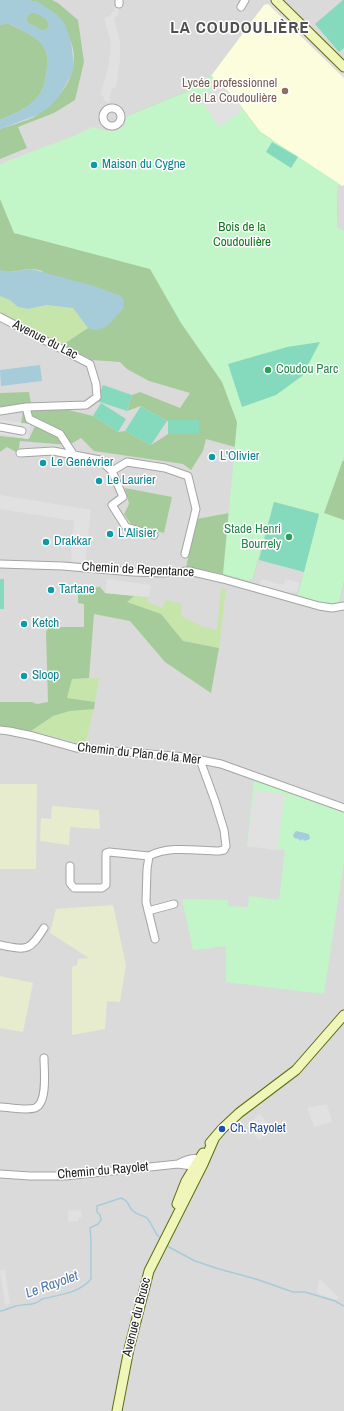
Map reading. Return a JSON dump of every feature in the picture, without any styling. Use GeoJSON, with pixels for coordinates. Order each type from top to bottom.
{"type":"FeatureCollection","features":[{"type":"Feature","properties":{"kind":"street"},"geometry":{"type":"LineString","coordinates":[[276,0],[344,67]]}},
{"type":"Feature","properties":{"kind":"street","name":"Avenue du Lac"},"geometry":{"type":"LineString","coordinates":[[0,317],[90,364],[96,384],[97,397],[86,405],[26,407]]}},
{"type":"Feature","properties":{"kind":"street"},"geometry":{"type":"LineString","coordinates":[[0,412],[26,407],[29,419],[60,434],[73,454]]}},
{"type":"Feature","properties":{"kind":"street"},"geometry":{"type":"LineString","coordinates":[[0,427],[22,431]]}},
{"type":"Feature","properties":{"kind":"street"},"geometry":{"type":"LineString","coordinates":[[20,453],[53,450],[100,460],[112,471],[122,497],[112,505],[126,527],[154,536]]}},
{"type":"Feature","properties":{"kind":"street"},"geometry":{"type":"LineString","coordinates":[[112,471],[127,462],[165,468],[188,476],[196,510],[185,554]]}},
{"type":"Feature","properties":{"kind":"street","name":"Chemin de Repentance"},"geometry":{"type":"LineString","coordinates":[[0,564],[63,566],[163,573],[189,572],[223,578],[319,606],[332,608],[344,606]]}},
{"type":"Feature","properties":{"kind":"street","name":"Chemin du Plan de la Mer"},"geometry":{"type":"LineString","coordinates":[[0,730],[15,732],[76,748],[186,757],[221,764],[344,808]]}},
{"type":"Feature","properties":{"kind":"street"},"geometry":{"type":"LineString","coordinates":[[70,866],[70,883],[74,888],[102,888],[106,885],[106,853],[109,852],[149,856],[157,852],[175,850],[224,850],[226,846],[224,830],[200,760]]}},
{"type":"Feature","properties":{"kind":"street"},"geometry":{"type":"LineString","coordinates":[[149,856],[146,902],[155,939]]}},
{"type":"Feature","properties":{"kind":"street"},"geometry":{"type":"LineString","coordinates":[[148,911],[174,904]]}},
{"type":"Feature","properties":{"kind":"street"},"geometry":{"type":"LineString","coordinates":[[0,945],[22,949],[29,947],[37,940],[44,928]]}},
{"type":"Feature","properties":{"kind":"street","name":"Avenue du Brusc"},"geometry":{"type":"LineString","coordinates":[[170,1227],[182,1191],[214,1138],[239,1113],[296,1070],[344,1015]]}},
{"type":"Feature","properties":{"kind":"street"},"geometry":{"type":"LineString","coordinates":[[0,1107],[28,1109],[35,1108],[41,1104],[44,1097],[44,1058]]}},
{"type":"Feature","properties":{"kind":"street","name":"Chemin du Rayolet"},"geometry":{"type":"LineString","coordinates":[[0,1174],[65,1176],[178,1164],[196,1158],[198,1164]]}},
{"type":"Feature","properties":{"kind":"street","name":"Avenue du Brusc"},"geometry":{"type":"LineString","coordinates":[[118,1411],[129,1349],[149,1270],[186,1196],[198,1164]]}},
{"type":"Feature","properties":{"kind":"shaded area"},"geometry":{"type":"Polygon","coordinates":[[[0,0],[344,0],[344,1411],[0,1411],[0,0]]]}},
{"type":"Feature","properties":{"kind":"shaded area"},"geometry":{"type":"Polygon","coordinates":[[[272,0],[344,71],[344,77],[270,5],[272,0]]]}},
{"type":"Feature","properties":{"kind":"shaded area","name":"Lycée professionnel de La Coudoulière"},"geometry":{"type":"Polygon","coordinates":[[[268,4],[344,78],[344,185],[342,186],[260,132],[233,97],[211,76],[264,5],[268,4]]]}},
{"type":"Feature","properties":{"kind":"shaded area"},"geometry":{"type":"Polygon","coordinates":[[[115,8],[119,8],[118,15],[114,18],[120,42],[120,59],[116,87],[112,88],[109,103],[103,100],[104,97],[100,95],[108,69],[111,43],[104,18],[110,16],[115,8]]]}},
{"type":"Feature","properties":{"kind":"shaded area"},"geometry":{"type":"Polygon","coordinates":[[[220,84],[234,97],[243,110],[219,127],[200,99],[220,84]]]}},
{"type":"Feature","properties":{"kind":"shaded area"},"geometry":{"type":"Polygon","coordinates":[[[0,420],[30,424],[28,439],[0,434],[0,420]]]}},
{"type":"Feature","properties":{"kind":"shaded area"},"geometry":{"type":"Polygon","coordinates":[[[0,495],[91,510],[85,563],[71,561],[74,521],[0,509],[0,495]]]}},
{"type":"Feature","properties":{"kind":"shaded area"},"geometry":{"type":"Polygon","coordinates":[[[107,579],[151,585],[149,597],[105,593],[107,579]]]}},
{"type":"Feature","properties":{"kind":"shaded area"},"geometry":{"type":"Polygon","coordinates":[[[261,579],[284,585],[285,579],[300,583],[297,592],[292,591],[291,593],[259,585],[261,579]]]}},
{"type":"Feature","properties":{"kind":"shaded area"},"geometry":{"type":"Polygon","coordinates":[[[0,784],[37,784],[36,869],[0,869],[0,784]]]}},
{"type":"Feature","properties":{"kind":"shaded area"},"geometry":{"type":"Polygon","coordinates":[[[255,790],[285,794],[277,850],[247,846],[255,790]]]}},
{"type":"Feature","properties":{"kind":"shaded area"},"geometry":{"type":"Polygon","coordinates":[[[52,806],[99,810],[100,829],[70,827],[69,845],[40,841],[41,818],[51,819],[52,806]]]}},
{"type":"Feature","properties":{"kind":"shaded area"},"geometry":{"type":"Polygon","coordinates":[[[113,905],[126,965],[120,1002],[107,1001],[105,1029],[72,1035],[72,967],[77,965],[78,959],[89,958],[50,933],[56,909],[113,905]]]}},
{"type":"Feature","properties":{"kind":"shaded area"},"geometry":{"type":"Polygon","coordinates":[[[0,976],[33,983],[23,1032],[0,1028],[0,976]]]}},
{"type":"Feature","properties":{"kind":"shaded area"},"geometry":{"type":"Polygon","coordinates":[[[327,1104],[332,1122],[314,1127],[307,1108],[327,1104]]]}},
{"type":"Feature","properties":{"kind":"shaded area"},"geometry":{"type":"Polygon","coordinates":[[[260,1114],[272,1129],[259,1140],[246,1125],[260,1114]]]}},
{"type":"Feature","properties":{"kind":"shaded area"},"geometry":{"type":"Polygon","coordinates":[[[81,1210],[82,1217],[78,1218],[79,1221],[68,1222],[68,1211],[81,1210]]]}},
{"type":"Feature","properties":{"kind":"shaded area"},"geometry":{"type":"Polygon","coordinates":[[[0,1270],[5,1270],[10,1304],[5,1305],[0,1270]]]}},
{"type":"Feature","properties":{"kind":"shaded area"},"geometry":{"type":"Polygon","coordinates":[[[321,1280],[339,1298],[336,1300],[317,1293],[318,1281],[321,1280]]]}},
{"type":"Feature","properties":{"kind":"green space"},"geometry":{"type":"Polygon","coordinates":[[[27,0],[52,0],[58,3],[78,20],[84,62],[75,100],[54,113],[18,127],[27,148],[0,159],[0,129],[37,115],[54,101],[67,84],[74,64],[74,53],[71,42],[66,34],[38,2],[27,0]]]}},
{"type":"Feature","properties":{"kind":"green space"},"geometry":{"type":"Polygon","coordinates":[[[343,0],[344,48],[339,52],[315,24],[343,0]]]}},
{"type":"Feature","properties":{"kind":"green space"},"geometry":{"type":"Polygon","coordinates":[[[34,12],[48,21],[49,27],[43,31],[28,23],[26,18],[29,14],[34,12]]]}},
{"type":"Feature","properties":{"kind":"green space"},"geometry":{"type":"Polygon","coordinates":[[[7,23],[28,33],[42,44],[47,53],[47,67],[46,79],[39,96],[27,107],[0,120],[0,25],[7,23]]]}},
{"type":"Feature","properties":{"kind":"green space","name":"Bois de la Coudoulière"},"geometry":{"type":"Polygon","coordinates":[[[211,76],[234,97],[260,132],[271,139],[315,187],[338,183],[337,227],[344,457],[342,460],[344,461],[344,582],[339,603],[297,597],[319,514],[274,502],[253,578],[249,581],[186,567],[197,519],[229,513],[235,447],[206,439],[203,451],[191,470],[183,464],[94,451],[81,438],[69,445],[20,441],[18,453],[7,447],[0,452],[0,436],[29,439],[35,426],[21,423],[23,412],[61,408],[93,416],[118,432],[125,431],[151,445],[168,434],[199,434],[199,420],[167,421],[141,406],[127,411],[132,395],[140,392],[180,408],[190,393],[149,381],[127,369],[120,362],[92,360],[61,346],[88,328],[97,330],[42,271],[36,269],[12,272],[0,270],[0,164],[156,216],[127,116],[188,91],[211,76]]]}},
{"type":"Feature","properties":{"kind":"green space","name":"Bois de la Coudoulière"},"geometry":{"type":"Polygon","coordinates":[[[211,76],[234,97],[260,132],[338,183],[337,227],[344,231],[344,457],[324,513],[344,520],[344,582],[339,603],[323,604],[297,597],[319,514],[274,502],[253,578],[249,581],[223,574],[237,422],[222,382],[181,323],[150,269],[14,233],[0,199],[0,164],[93,127],[109,131],[121,129],[125,126],[127,116],[188,91],[211,76]]]}},
{"type":"Feature","properties":{"kind":"green space"},"geometry":{"type":"Polygon","coordinates":[[[272,142],[298,157],[291,168],[266,152],[272,142]]]}},
{"type":"Feature","properties":{"kind":"green space"},"geometry":{"type":"Polygon","coordinates":[[[0,296],[10,300],[18,307],[28,309],[46,305],[73,308],[88,328],[61,346],[0,315],[0,296]]]}},
{"type":"Feature","properties":{"kind":"green space","name":"Coudou Parc"},"geometry":{"type":"Polygon","coordinates":[[[320,342],[302,376],[276,395],[242,407],[228,364],[287,347],[320,342]]]}},
{"type":"Feature","properties":{"kind":"green space"},"geometry":{"type":"Polygon","coordinates":[[[103,385],[132,395],[127,411],[97,401],[103,385]]]}},
{"type":"Feature","properties":{"kind":"green space"},"geometry":{"type":"Polygon","coordinates":[[[29,392],[31,403],[0,408],[0,393],[29,392]]]}},
{"type":"Feature","properties":{"kind":"green space"},"geometry":{"type":"Polygon","coordinates":[[[101,403],[126,419],[118,432],[93,416],[101,403]]]}},
{"type":"Feature","properties":{"kind":"green space"},"geometry":{"type":"Polygon","coordinates":[[[141,406],[167,421],[151,445],[125,431],[141,406]]]}},
{"type":"Feature","properties":{"kind":"green space"},"geometry":{"type":"Polygon","coordinates":[[[168,420],[199,420],[199,434],[168,434],[168,420]]]}},
{"type":"Feature","properties":{"kind":"green space"},"geometry":{"type":"Polygon","coordinates":[[[125,488],[172,497],[164,533],[131,524],[124,514],[129,504],[125,488]]]}},
{"type":"Feature","properties":{"kind":"green space","name":"Stade Henri Bourrely"},"geometry":{"type":"Polygon","coordinates":[[[274,502],[319,514],[304,572],[259,560],[274,502]]]}},
{"type":"Feature","properties":{"kind":"green space"},"geometry":{"type":"Polygon","coordinates":[[[0,579],[4,579],[4,609],[0,609],[0,579]]]}},
{"type":"Feature","properties":{"kind":"green space"},"geometry":{"type":"Polygon","coordinates":[[[100,587],[105,593],[134,596],[127,602],[161,614],[183,641],[219,648],[211,693],[165,662],[130,621],[94,614],[89,678],[72,679],[67,698],[95,702],[94,709],[70,711],[53,716],[31,731],[13,728],[0,728],[0,702],[32,702],[37,704],[48,702],[46,632],[49,627],[84,627],[84,604],[78,603],[78,588],[100,587]]]}},
{"type":"Feature","properties":{"kind":"green space"},"geometry":{"type":"Polygon","coordinates":[[[221,588],[226,589],[219,648],[183,641],[161,614],[126,602],[134,596],[149,597],[147,602],[162,608],[166,600],[182,604],[181,616],[201,626],[217,630],[221,588]]]}},
{"type":"Feature","properties":{"kind":"green space"},"geometry":{"type":"Polygon","coordinates":[[[99,678],[95,702],[67,699],[72,679],[99,678]]]}},
{"type":"Feature","properties":{"kind":"green space"},"geometry":{"type":"Polygon","coordinates":[[[94,709],[85,745],[31,731],[53,716],[70,711],[94,709]]]}},
{"type":"Feature","properties":{"kind":"green space"},"geometry":{"type":"Polygon","coordinates":[[[254,780],[344,812],[344,861],[324,994],[226,982],[226,946],[193,950],[182,899],[227,900],[229,906],[248,907],[249,896],[279,900],[285,850],[247,846],[254,780]]]}},
{"type":"Feature","properties":{"kind":"water"},"geometry":{"type":"Polygon","coordinates":[[[0,0],[27,0],[38,2],[56,14],[64,22],[71,41],[74,66],[71,75],[60,95],[48,108],[37,115],[0,129],[0,120],[27,107],[39,96],[46,79],[47,53],[34,37],[23,30],[7,23],[0,25],[0,0]],[[34,13],[29,14],[26,18],[28,23],[43,31],[49,27],[48,21],[34,13]]]}},
{"type":"Feature","properties":{"kind":"water"},"geometry":{"type":"Polygon","coordinates":[[[31,269],[94,286],[121,296],[124,300],[123,309],[106,327],[97,330],[88,328],[73,308],[46,305],[28,309],[18,307],[10,300],[0,296],[0,270],[11,272],[31,269]]]}},
{"type":"Feature","properties":{"kind":"water"},"geometry":{"type":"Polygon","coordinates":[[[40,365],[42,381],[1,386],[0,370],[40,365]]]}},
{"type":"Feature","properties":{"kind":"water"},"geometry":{"type":"Polygon","coordinates":[[[296,831],[309,834],[310,839],[304,841],[303,839],[300,841],[299,839],[294,838],[293,835],[296,831]]]}},
{"type":"Feature","properties":{"kind":"waterway","name":"Le Rayolet"},"geometry":{"type":"LineString","coordinates":[[0,1311],[17,1306],[32,1304],[42,1299],[68,1293],[86,1284],[91,1279],[90,1228],[98,1224],[101,1220],[100,1215],[97,1212],[97,1206],[121,1198],[128,1203],[131,1209],[147,1218],[159,1237]]}},
{"type":"Feature","properties":{"kind":"waterway","name":"Le Rayolet"},"geometry":{"type":"LineString","coordinates":[[167,1246],[195,1261],[256,1279],[293,1292],[305,1292],[335,1301],[344,1306]]}},
{"type":"Feature","properties":{"kind":"place","name":"Lycée professionnel de La Coudoulière"},"geometry":{"type":"Point","coordinates":[285,91]}},
{"type":"Feature","properties":{"kind":"place","name":"Maison du Cygne"},"geometry":{"type":"Point","coordinates":[94,165]}},
{"type":"Feature","properties":{"kind":"place","name":"Coudou Parc"},"geometry":{"type":"Point","coordinates":[268,370]}},
{"type":"Feature","properties":{"kind":"place","name":"L'Olivier"},"geometry":{"type":"Point","coordinates":[212,457]}},
{"type":"Feature","properties":{"kind":"place","name":"Le Genévrier"},"geometry":{"type":"Point","coordinates":[43,463]}},
{"type":"Feature","properties":{"kind":"place","name":"Le Laurier"},"geometry":{"type":"Point","coordinates":[99,481]}},
{"type":"Feature","properties":{"kind":"place","name":"L'Alisier"},"geometry":{"type":"Point","coordinates":[110,534]}},
{"type":"Feature","properties":{"kind":"place","name":"Stade Henri Bourrely"},"geometry":{"type":"Point","coordinates":[289,537]}},
{"type":"Feature","properties":{"kind":"place","name":"Drakkar"},"geometry":{"type":"Point","coordinates":[46,542]}},
{"type":"Feature","properties":{"kind":"place","name":"Tartane"},"geometry":{"type":"Point","coordinates":[51,590]}},
{"type":"Feature","properties":{"kind":"place","name":"Ketch"},"geometry":{"type":"Point","coordinates":[24,624]}},
{"type":"Feature","properties":{"kind":"place","name":"Sloop"},"geometry":{"type":"Point","coordinates":[24,676]}},
{"type":"Feature","properties":{"kind":"place","name":"Ch. Rayolet"},"geometry":{"type":"Point","coordinates":[222,1129]}},
{"type":"Feature","properties":{"kind":"district","name":"LA COUDOULIÈRE"},"geometry":{"type":"Point","coordinates":[240,28]}}]}
